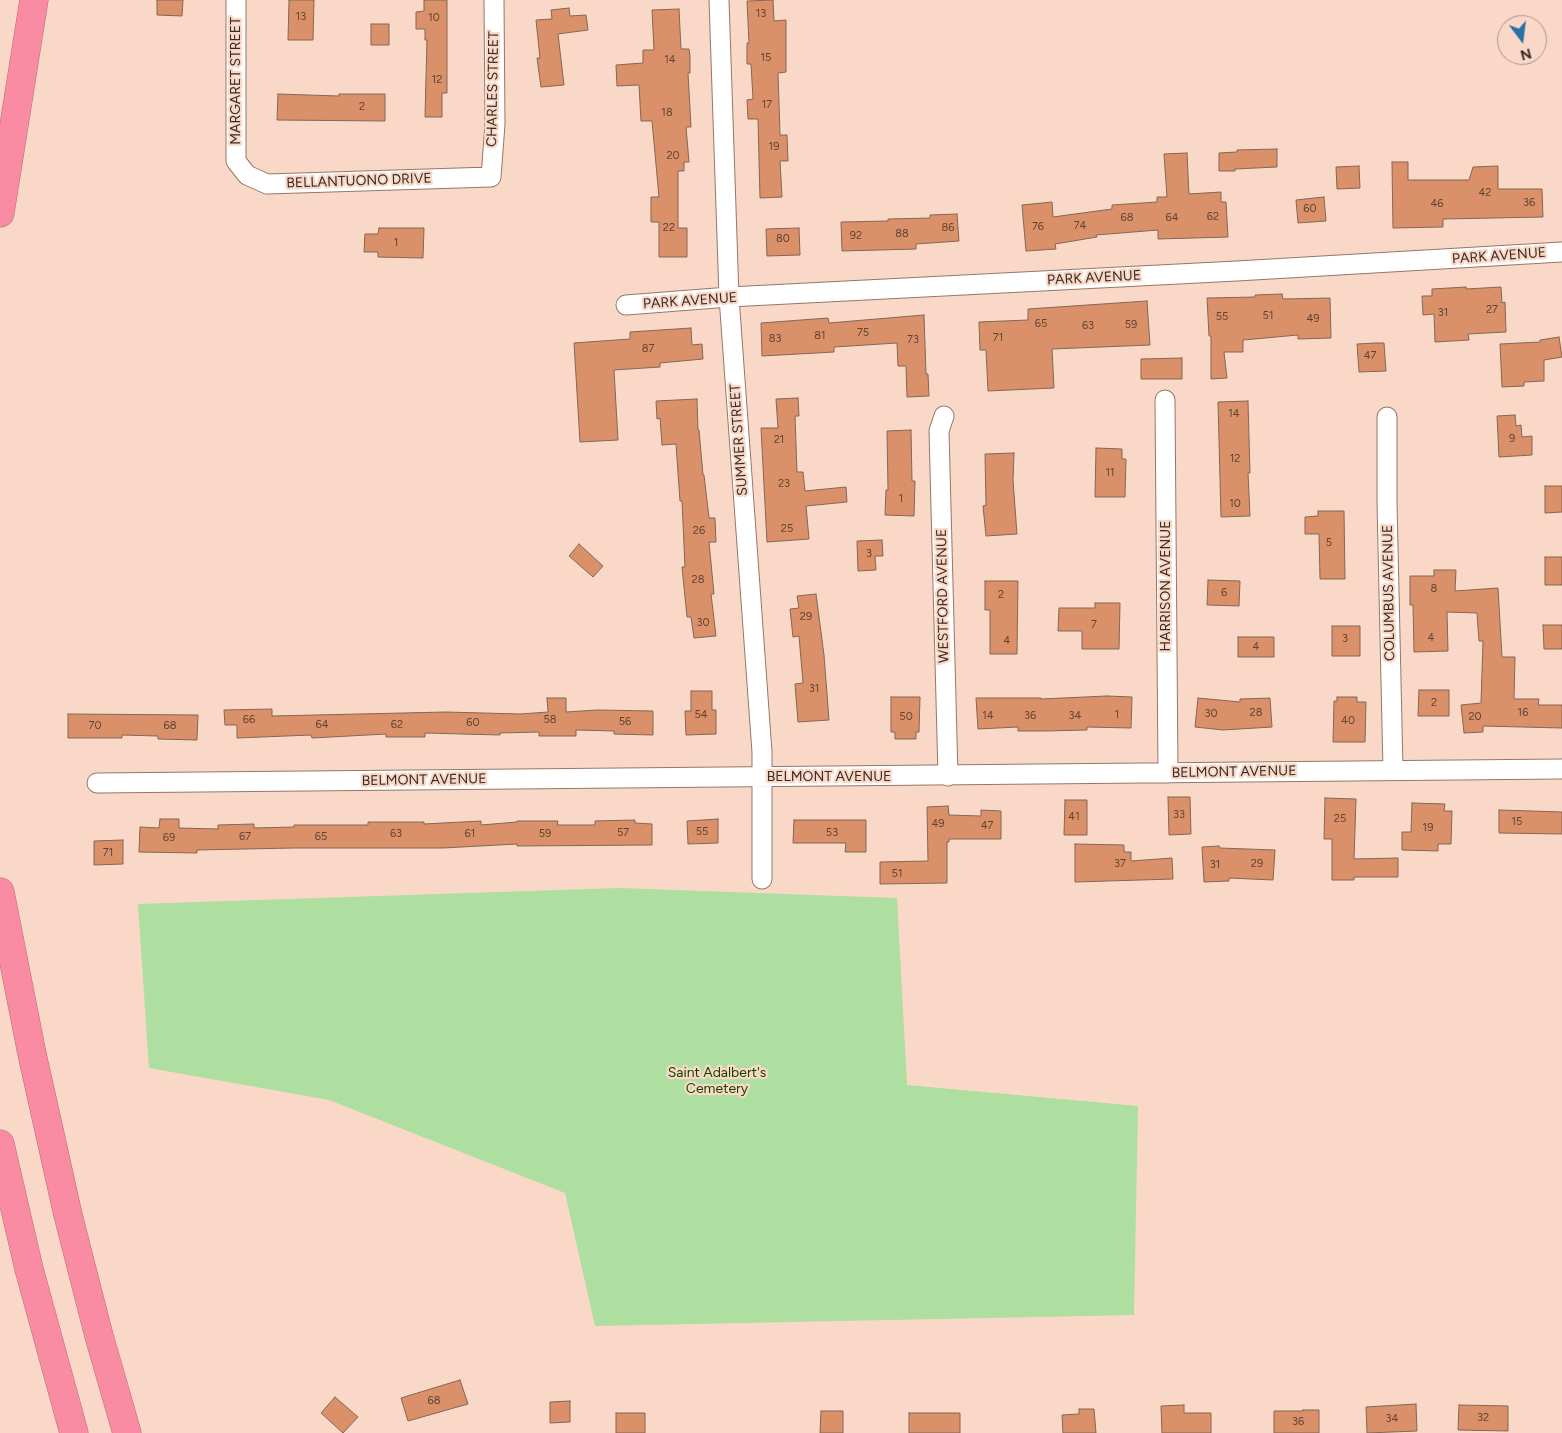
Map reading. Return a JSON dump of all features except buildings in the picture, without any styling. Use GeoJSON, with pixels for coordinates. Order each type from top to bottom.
{"type":"FeatureCollection","features":[{"type":"Feature","properties":{"kind":"highway"},"geometry":{"type":"LineString","coordinates":[[0,213],[34,0]]}},
{"type":"Feature","properties":{"kind":"highway"},"geometry":{"type":"LineString","coordinates":[[0,892],[32,1054],[66,1206],[126,1433]]}},
{"type":"Feature","properties":{"kind":"highway"},"geometry":{"type":"LineString","coordinates":[[0,1144],[32,1278],[74,1433]]}},
{"type":"Feature","properties":{"kind":"street","name":"MARGARET STREET"},"geometry":{"type":"LineString","coordinates":[[236,0],[236,162]]}},
{"type":"Feature","properties":{"kind":"street","name":"CHARLES STREET"},"geometry":{"type":"LineString","coordinates":[[490,177],[495,124],[494,0]]}},
{"type":"Feature","properties":{"kind":"street","name":"SUMMER STREET"},"geometry":{"type":"LineString","coordinates":[[719,0],[729,297],[761,742],[762,879]]}},
{"type":"Feature","properties":{"kind":"street","name":"BELLANTUONO DRIVE"},"geometry":{"type":"LineString","coordinates":[[236,162],[247,175],[267,184],[490,177]]}},
{"type":"Feature","properties":{"kind":"street","name":"PARK AVENUE"},"geometry":{"type":"LineString","coordinates":[[626,306],[729,297],[1562,252]]}},
{"type":"Feature","properties":{"kind":"street","name":"HARRISON AVENUE"},"geometry":{"type":"LineString","coordinates":[[1165,400],[1168,773]]}},
{"type":"Feature","properties":{"kind":"street","name":"WESTFORD AVENUE"},"geometry":{"type":"LineString","coordinates":[[944,416],[939,431],[948,776]]}},
{"type":"Feature","properties":{"kind":"street","name":"COLUMBUS AVENUE"},"geometry":{"type":"LineString","coordinates":[[1387,417],[1386,502],[1393,770]]}},
{"type":"Feature","properties":{"kind":"street","name":"BELMONT AVENUE"},"geometry":{"type":"LineString","coordinates":[[96,783],[1562,769]]}},
{"type":"Feature","properties":{"kind":"green space","name":"Saint Adalbert's Cemetery"},"geometry":{"type":"Polygon","coordinates":[[[619,888],[897,898],[907,1085],[1138,1106],[1134,1315],[595,1326],[565,1193],[329,1100],[149,1068],[138,904],[619,888]]]}}]}
